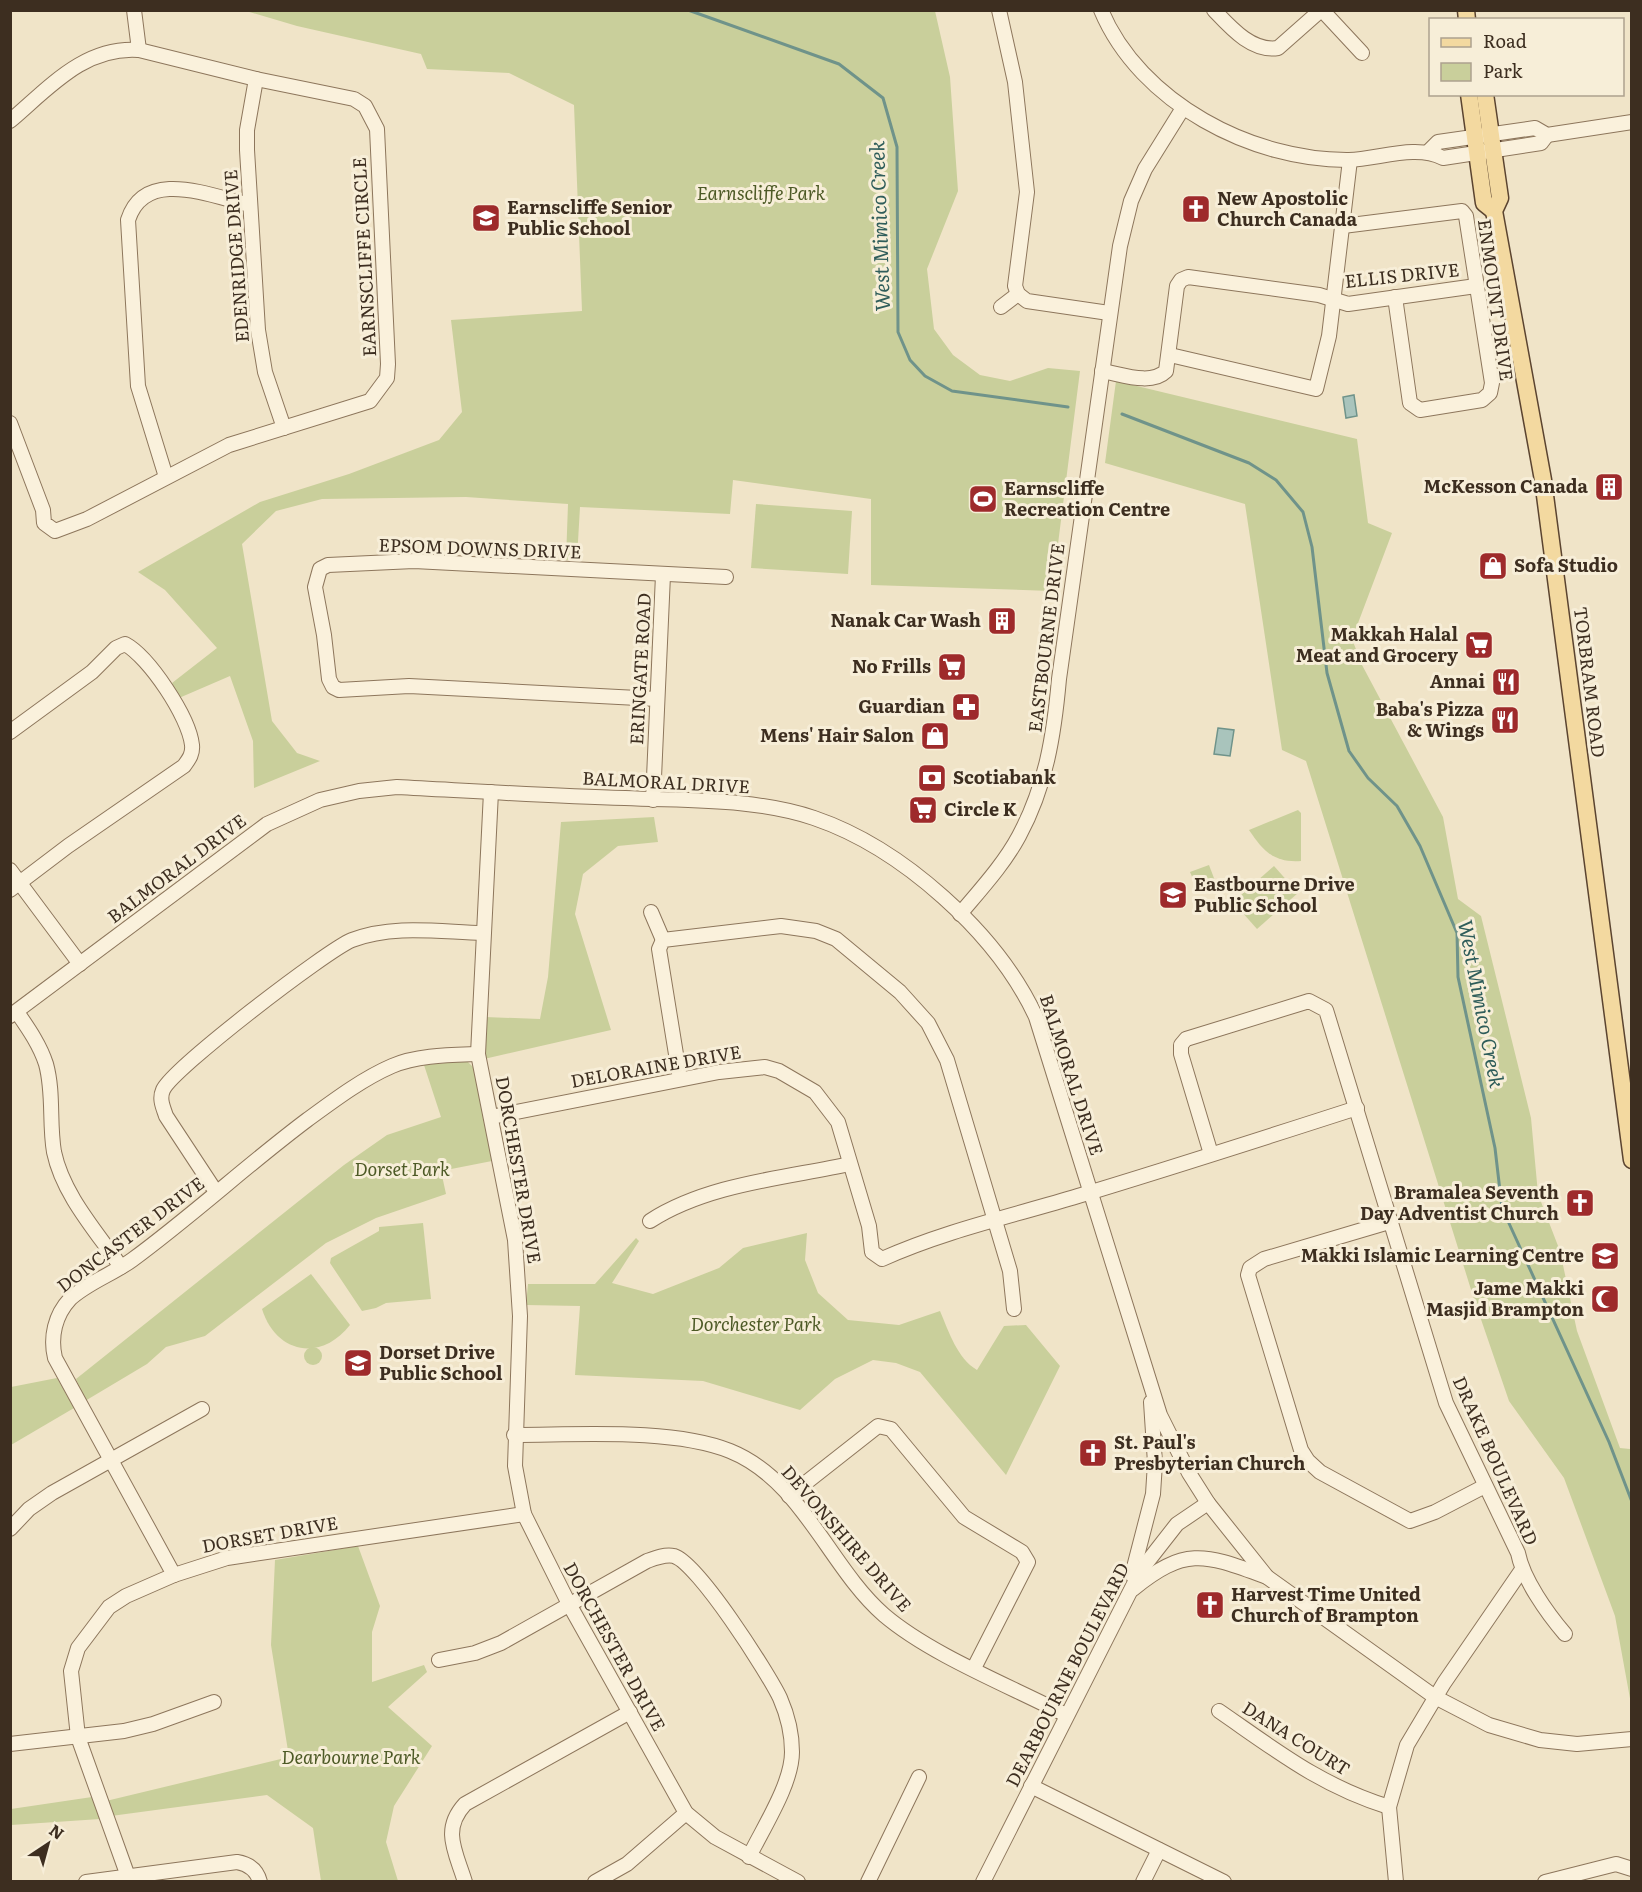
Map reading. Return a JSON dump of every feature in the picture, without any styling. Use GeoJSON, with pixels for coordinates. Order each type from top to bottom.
{"type":"FeatureCollection","features":[{"type":"Feature","properties":{"kind":"main road","name":"TORBRAM ROAD"},"geometry":{"type":"LineString","coordinates":[[1470,96],[1500,198],[1494,211],[1544,487],[1632,1160]]}},
{"type":"Feature","properties":{"kind":"main road","name":"TORBRAM ROAD"},"geometry":{"type":"LineString","coordinates":[[1484,143],[1485,96]]}},
{"type":"Feature","properties":{"kind":"street"},"geometry":{"type":"LineString","coordinates":[[134,10],[139,50]]}},
{"type":"Feature","properties":{"kind":"street"},"geometry":{"type":"LineString","coordinates":[[999,10],[1015,82],[1027,192],[1016,286],[1018,294],[1027,301],[1109,312]]}},
{"type":"Feature","properties":{"kind":"street"},"geometry":{"type":"LineString","coordinates":[[1101,10],[1140,68],[1183,108],[1196,117],[1255,144],[1306,158],[1350,160],[1429,151],[1443,158],[1484,143],[1542,143],[1547,135],[1632,122]]}},
{"type":"Feature","properties":{"kind":"street"},"geometry":{"type":"LineString","coordinates":[[1214,10],[1236,33],[1263,48],[1271,49],[1278,48],[1322,10],[1362,53]]}},
{"type":"Feature","properties":{"kind":"street","name":"EARNSCLIFFE CIRCLE"},"geometry":{"type":"LineString","coordinates":[[10,121],[83,61],[107,52],[139,50],[256,79],[354,99],[365,106],[373,116],[377,129],[387,378],[370,401],[229,445],[87,519],[55,531],[44,523],[43,510],[10,423]]}},
{"type":"Feature","properties":{"kind":"street","name":"EDENRIDGE DRIVE"},"geometry":{"type":"LineString","coordinates":[[256,79],[248,130],[258,330],[265,372],[284,428]]}},
{"type":"Feature","properties":{"kind":"street","name":"EASTBOURNE DRIVE"},"geometry":{"type":"LineString","coordinates":[[960,914],[1019,837],[1035,803],[1051,752],[1109,312],[1120,246],[1131,201],[1145,169],[1183,108]]}},
{"type":"Feature","properties":{"kind":"street"},"geometry":{"type":"LineString","coordinates":[[1102,372],[1159,378],[1166,371],[1170,356],[1316,389],[1329,336],[1350,160]]}},
{"type":"Feature","properties":{"kind":"street"},"geometry":{"type":"LineString","coordinates":[[166,477],[138,386],[128,220],[140,198],[160,188],[250,205]]}},
{"type":"Feature","properties":{"kind":"street","name":"ENMOUNT DRIVE"},"geometry":{"type":"LineString","coordinates":[[1343,226],[1462,211],[1466,216],[1492,383],[1490,393],[1482,400],[1420,410],[1410,403],[1395,297]]}},
{"type":"Feature","properties":{"kind":"street","name":"ELLIS DRIVE"},"geometry":{"type":"LineString","coordinates":[[1170,356],[1177,286],[1181,280],[1188,277],[1319,295],[1348,304],[1476,286]]}},
{"type":"Feature","properties":{"kind":"street"},"geometry":{"type":"LineString","coordinates":[[1001,307],[1018,294]]}},
{"type":"Feature","properties":{"kind":"street","name":"EPSOM DOWNS DRIVE"},"geometry":{"type":"LineString","coordinates":[[657,699],[410,686],[339,690],[333,687],[328,679],[324,635],[315,587],[320,569],[328,565],[414,561],[726,577]]}},
{"type":"Feature","properties":{"kind":"street","name":"ERINGATE ROAD"},"geometry":{"type":"LineString","coordinates":[[653,800],[663,575]]}},
{"type":"Feature","properties":{"kind":"street"},"geometry":{"type":"LineString","coordinates":[[10,732],[92,672],[116,648],[125,644],[139,653],[172,698],[192,746],[192,755],[184,766],[68,846],[15,887]]}},
{"type":"Feature","properties":{"kind":"street","name":"BALMORAL DRIVE"},"geometry":{"type":"LineString","coordinates":[[14,1014],[242,841],[292,811],[320,800],[359,790],[397,787],[753,806],[812,817],[863,839],[890,856],[960,914],[1000,955],[1028,1000],[1150,1383],[1172,1440],[1208,1503],[1267,1577],[1435,1697],[1489,1725],[1540,1740],[1577,1744],[1632,1739]]}},
{"type":"Feature","properties":{"kind":"street","name":"DORCHESTER DRIVE"},"geometry":{"type":"LineString","coordinates":[[490,792],[478,1054],[515,1240],[520,1316],[514,1435],[515,1466],[524,1514],[569,1604],[686,1813],[715,1837],[798,1881]]}},
{"type":"Feature","properties":{"kind":"street"},"geometry":{"type":"LineString","coordinates":[[10,870],[15,887],[80,964]]}},
{"type":"Feature","properties":{"kind":"street"},"geometry":{"type":"LineString","coordinates":[[651,912],[663,940],[659,949],[680,1079]]}},
{"type":"Feature","properties":{"kind":"street"},"geometry":{"type":"LineString","coordinates":[[663,940],[793,926],[816,931],[836,939],[917,1008],[939,1043],[1011,1271],[1014,1309]]}},
{"type":"Feature","properties":{"kind":"street"},"geometry":{"type":"LineString","coordinates":[[216,1192],[166,1116],[161,1102],[162,1091],[178,1071],[277,993],[350,941],[398,930],[483,933]]}},
{"type":"Feature","properties":{"kind":"street","name":"DRAKE BOULEVARD"},"geometry":{"type":"LineString","coordinates":[[1211,1154],[1181,1054],[1181,1046],[1193,1036],[1309,1001],[1326,1010],[1446,1403],[1518,1553],[1521,1571],[1435,1697],[1407,1745],[1389,1807]]}},
{"type":"Feature","properties":{"kind":"street"},"geometry":{"type":"LineString","coordinates":[[14,1014],[40,1048],[46,1064],[54,1152],[63,1177],[76,1202],[121,1267]]}},
{"type":"Feature","properties":{"kind":"street","name":"DONCASTER DRIVE"},"geometry":{"type":"LineString","coordinates":[[174,1575],[55,1358],[53,1331],[61,1312],[71,1299],[121,1267],[332,1102],[393,1065],[478,1054]]}},
{"type":"Feature","properties":{"kind":"street","name":"DELORAINE DRIVE"},"geometry":{"type":"LineString","coordinates":[[491,1117],[680,1079],[765,1067],[796,1079],[815,1092],[829,1107],[838,1122],[869,1226],[872,1252],[878,1258],[1091,1192]]}},
{"type":"Feature","properties":{"kind":"street"},"geometry":{"type":"LineString","coordinates":[[1091,1192],[1357,1108]]}},
{"type":"Feature","properties":{"kind":"street"},"geometry":{"type":"LineString","coordinates":[[650,1221],[671,1208],[726,1190],[850,1164]]}},
{"type":"Feature","properties":{"kind":"street"},"geometry":{"type":"LineString","coordinates":[[1389,1222],[1264,1259],[1250,1268],[1248,1275],[1301,1450],[1308,1461],[1320,1472],[1410,1521],[1436,1512],[1485,1486]]}},
{"type":"Feature","properties":{"kind":"street"},"geometry":{"type":"LineString","coordinates":[[1127,1594],[1153,1494],[1155,1463],[1150,1383]]}},
{"type":"Feature","properties":{"kind":"street"},"geometry":{"type":"LineString","coordinates":[[10,1529],[29,1509],[52,1493],[202,1409]]}},
{"type":"Feature","properties":{"kind":"street"},"geometry":{"type":"LineString","coordinates":[[789,1496],[878,1426],[891,1429],[964,1517],[1022,1552],[1028,1562],[974,1668]]}},
{"type":"Feature","properties":{"kind":"street","name":"DEVONSHIRE DRIVE"},"geometry":{"type":"LineString","coordinates":[[514,1435],[675,1437],[715,1445],[750,1462],[789,1496],[882,1613],[908,1634],[1066,1715]]}},
{"type":"Feature","properties":{"kind":"street","name":"DEARBOURNE BOULEVARD"},"geometry":{"type":"LineString","coordinates":[[983,1881],[1127,1594],[1146,1562],[1167,1534],[1208,1503]]}},
{"type":"Feature","properties":{"kind":"street","name":"DORSET DRIVE"},"geometry":{"type":"LineString","coordinates":[[129,1878],[78,1737],[71,1671],[78,1648],[100,1618],[118,1600],[174,1575],[227,1558],[524,1514]]}},
{"type":"Feature","properties":{"kind":"street"},"geometry":{"type":"LineString","coordinates":[[439,1660],[475,1653],[501,1643],[647,1561],[661,1556],[674,1556],[689,1568],[745,1638],[780,1698],[792,1750],[790,1771],[749,1857]]}},
{"type":"Feature","properties":{"kind":"street"},"geometry":{"type":"LineString","coordinates":[[1127,1594],[1161,1567],[1177,1560],[1195,1557],[1223,1561],[1267,1577]]}},
{"type":"Feature","properties":{"kind":"street"},"geometry":{"type":"LineString","coordinates":[[1521,1571],[1550,1616],[1565,1634]]}},
{"type":"Feature","properties":{"kind":"street"},"geometry":{"type":"LineString","coordinates":[[10,1744],[78,1737],[153,1724],[214,1702]]}},
{"type":"Feature","properties":{"kind":"street","name":"DANA COURT"},"geometry":{"type":"LineString","coordinates":[[1219,1711],[1317,1778],[1352,1795],[1389,1807]]}},
{"type":"Feature","properties":{"kind":"street"},"geometry":{"type":"LineString","coordinates":[[465,1881],[450,1827],[454,1815],[465,1804],[630,1712]]}},
{"type":"Feature","properties":{"kind":"street"},"geometry":{"type":"LineString","coordinates":[[868,1881],[919,1777]]}},
{"type":"Feature","properties":{"kind":"street"},"geometry":{"type":"LineString","coordinates":[[1031,1786],[1224,1881]]}},
{"type":"Feature","properties":{"kind":"street"},"geometry":{"type":"LineString","coordinates":[[1389,1807],[1396,1881]]}},
{"type":"Feature","properties":{"kind":"street"},"geometry":{"type":"LineString","coordinates":[[595,1881],[627,1864],[686,1813]]}},
{"type":"Feature","properties":{"kind":"street"},"geometry":{"type":"LineString","coordinates":[[1143,1881],[1159,1850]]}},
{"type":"Feature","properties":{"kind":"street"},"geometry":{"type":"LineString","coordinates":[[86,1881],[129,1878],[237,1862],[247,1864],[258,1874],[260,1881]]}},
{"type":"Feature","properties":{"kind":"street"},"geometry":{"type":"LineString","coordinates":[[1545,1881],[1617,1864],[1632,1869]]}},
{"type":"Feature","properties":{"kind":"green space","name":"Earnscliffe Park"},"geometry":{"type":"Polygon","coordinates":[[[246,11],[935,11],[950,77],[958,191],[927,269],[934,329],[953,355],[980,375],[1010,381],[1048,368],[1080,371],[1052,591],[871,585],[871,499],[733,480],[730,514],[580,507],[577,559],[566,560],[568,504],[466,497],[322,499],[276,511],[242,544],[272,721],[297,753],[320,761],[254,788],[253,741],[230,676],[179,698],[172,683],[217,648],[165,590],[138,572],[260,502],[349,474],[439,440],[462,412],[451,320],[582,311],[574,105],[509,73],[427,69],[421,54],[297,26],[246,11]]]}},
{"type":"Feature","properties":{"kind":"green space"},"geometry":{"type":"Polygon","coordinates":[[[1116,381],[1357,439],[1368,523],[1392,533],[1352,639],[1362,665],[1443,817],[1458,899],[1481,916],[1531,1118],[1538,1194],[1560,1251],[1577,1331],[1620,1448],[1630,1449],[1631,1704],[1615,1616],[1564,1478],[1509,1401],[1473,1296],[1306,761],[1282,750],[1245,504],[1105,463],[1116,381]]]}},
{"type":"Feature","properties":{"kind":"green space"},"geometry":{"type":"Polygon","coordinates":[[[756,504],[852,511],[848,574],[751,568],[756,504]]]}},
{"type":"Feature","properties":{"kind":"green space"},"geometry":{"type":"Polygon","coordinates":[[[1298,810],[1301,813],[1301,861],[1276,858],[1264,850],[1249,830],[1298,810]]]}},
{"type":"Feature","properties":{"kind":"green space"},"geometry":{"type":"Polygon","coordinates":[[[654,817],[658,842],[618,846],[583,874],[575,914],[611,1030],[484,1059],[485,1017],[540,1019],[548,977],[561,822],[654,817]]]}},
{"type":"Feature","properties":{"kind":"green space"},"geometry":{"type":"Polygon","coordinates":[[[1209,865],[1217,886],[1199,893],[1190,872],[1209,865]]]}},
{"type":"Feature","properties":{"kind":"green space"},"geometry":{"type":"Polygon","coordinates":[[[1274,866],[1298,893],[1257,929],[1233,902],[1274,866]]]}},
{"type":"Feature","properties":{"kind":"green space","name":"Dorset Park"},"geometry":{"type":"Polygon","coordinates":[[[467,1061],[474,1068],[492,1161],[441,1171],[446,1194],[376,1218],[326,1243],[205,1336],[166,1347],[147,1364],[85,1401],[76,1379],[344,1165],[387,1135],[441,1117],[424,1065],[467,1061]]]}},
{"type":"Feature","properties":{"kind":"green space"},"geometry":{"type":"Polygon","coordinates":[[[423,1223],[431,1299],[386,1303],[362,1311],[330,1263],[331,1258],[379,1231],[379,1227],[423,1223]]]}},
{"type":"Feature","properties":{"kind":"green space","name":"Dorchester Park"},"geometry":{"type":"Polygon","coordinates":[[[807,1233],[805,1260],[818,1293],[848,1320],[899,1325],[940,1311],[959,1352],[977,1370],[1004,1326],[1026,1325],[1060,1366],[1006,1475],[920,1372],[896,1363],[873,1360],[835,1379],[800,1410],[703,1381],[575,1375],[580,1306],[526,1305],[528,1284],[595,1284],[636,1238],[639,1241],[612,1283],[653,1294],[719,1268],[743,1248],[807,1233]]]}},
{"type":"Feature","properties":{"kind":"green space"},"geometry":{"type":"Polygon","coordinates":[[[311,1274],[350,1325],[338,1337],[326,1344],[313,1348],[300,1348],[288,1344],[278,1336],[262,1309],[311,1274]]]}},
{"type":"Feature","properties":{"kind":"green space"},"geometry":{"type":"Polygon","coordinates":[[[313,1347],[319,1350],[322,1356],[319,1362],[313,1365],[307,1362],[304,1356],[307,1350],[313,1347]]]}},
{"type":"Feature","properties":{"kind":"green space"},"geometry":{"type":"Polygon","coordinates":[[[57,1378],[74,1408],[11,1445],[11,1387],[57,1378]]]}},
{"type":"Feature","properties":{"kind":"green space","name":"Dearbourne Park"},"geometry":{"type":"Polygon","coordinates":[[[358,1546],[380,1606],[372,1632],[372,1682],[424,1665],[427,1672],[388,1707],[432,1746],[394,1806],[386,1842],[398,1881],[321,1881],[313,1828],[267,1795],[111,1816],[106,1801],[289,1757],[271,1645],[275,1560],[358,1546]]]}},
{"type":"Feature","properties":{"kind":"green space"},"geometry":{"type":"Polygon","coordinates":[[[92,1797],[100,1819],[11,1825],[11,1809],[92,1797]]]}},
{"type":"Feature","properties":{"kind":"water"},"geometry":{"type":"Polygon","coordinates":[[[1354,395],[1357,416],[1346,418],[1343,397],[1354,395]]]}},
{"type":"Feature","properties":{"kind":"water"},"geometry":{"type":"Polygon","coordinates":[[[1218,728],[1234,730],[1230,756],[1214,754],[1218,728]]]}},
{"type":"Feature","properties":{"kind":"waterway","name":"West Mimico Creek"},"geometry":{"type":"LineString","coordinates":[[688,10],[839,64],[883,98],[897,147],[898,332],[910,360],[925,376],[952,391],[1068,407]]}},
{"type":"Feature","properties":{"kind":"waterway","name":"West Mimico Creek"},"geometry":{"type":"LineString","coordinates":[[1122,414],[1249,463],[1276,480],[1303,512],[1312,547],[1327,673],[1349,751],[1368,778],[1397,806],[1420,846],[1457,933],[1458,977],[1495,1148],[1502,1208],[1609,1442],[1632,1502]]}},
{"type":"Feature","properties":{"kind":"place","name":"New Apostolic Church Canada"},"geometry":{"type":"Point","coordinates":[1196,209]}},
{"type":"Feature","properties":{"kind":"place","name":"Earnscliffe Senior Public School"},"geometry":{"type":"Point","coordinates":[486,218]}},
{"type":"Feature","properties":{"kind":"place","name":"McKesson Canada"},"geometry":{"type":"Point","coordinates":[1609,487]}},
{"type":"Feature","properties":{"kind":"place","name":"Earnscliffe Recreation Centre"},"geometry":{"type":"Point","coordinates":[983,499]}},
{"type":"Feature","properties":{"kind":"place","name":"Sofa Studio"},"geometry":{"type":"Point","coordinates":[1493,566]}},
{"type":"Feature","properties":{"kind":"place","name":"Nanak Car Wash"},"geometry":{"type":"Point","coordinates":[1002,621]}},
{"type":"Feature","properties":{"kind":"place","name":"Makkah Halal Meat and Grocery"},"geometry":{"type":"Point","coordinates":[1479,645]}},
{"type":"Feature","properties":{"kind":"place","name":"No Frills"},"geometry":{"type":"Point","coordinates":[952,667]}},
{"type":"Feature","properties":{"kind":"place","name":"Annai"},"geometry":{"type":"Point","coordinates":[1506,682]}},
{"type":"Feature","properties":{"kind":"place","name":"Guardian"},"geometry":{"type":"Point","coordinates":[966,707]}},
{"type":"Feature","properties":{"kind":"place","name":"Baba's Pizza & Wings"},"geometry":{"type":"Point","coordinates":[1505,720]}},
{"type":"Feature","properties":{"kind":"place","name":"Mens' Hair Salon"},"geometry":{"type":"Point","coordinates":[935,736]}},
{"type":"Feature","properties":{"kind":"place","name":"Scotiabank"},"geometry":{"type":"Point","coordinates":[932,778]}},
{"type":"Feature","properties":{"kind":"place","name":"Circle K"},"geometry":{"type":"Point","coordinates":[923,810]}},
{"type":"Feature","properties":{"kind":"place","name":"Eastbourne Drive Public School"},"geometry":{"type":"Point","coordinates":[1173,895]}},
{"type":"Feature","properties":{"kind":"place","name":"Bramalea Seventh Day Adventist Church"},"geometry":{"type":"Point","coordinates":[1580,1203]}},
{"type":"Feature","properties":{"kind":"place","name":"Makki Islamic Learning Centre"},"geometry":{"type":"Point","coordinates":[1605,1256]}},
{"type":"Feature","properties":{"kind":"place","name":"Jame Makki Masjid Brampton"},"geometry":{"type":"Point","coordinates":[1605,1299]}},
{"type":"Feature","properties":{"kind":"place","name":"Dorset Drive Public School"},"geometry":{"type":"Point","coordinates":[358,1363]}},
{"type":"Feature","properties":{"kind":"place","name":"St. Paul's Presbyterian Church"},"geometry":{"type":"Point","coordinates":[1093,1453]}},
{"type":"Feature","properties":{"kind":"place","name":"Harvest Time United Church of Brampton"},"geometry":{"type":"Point","coordinates":[1210,1605]}}]}
